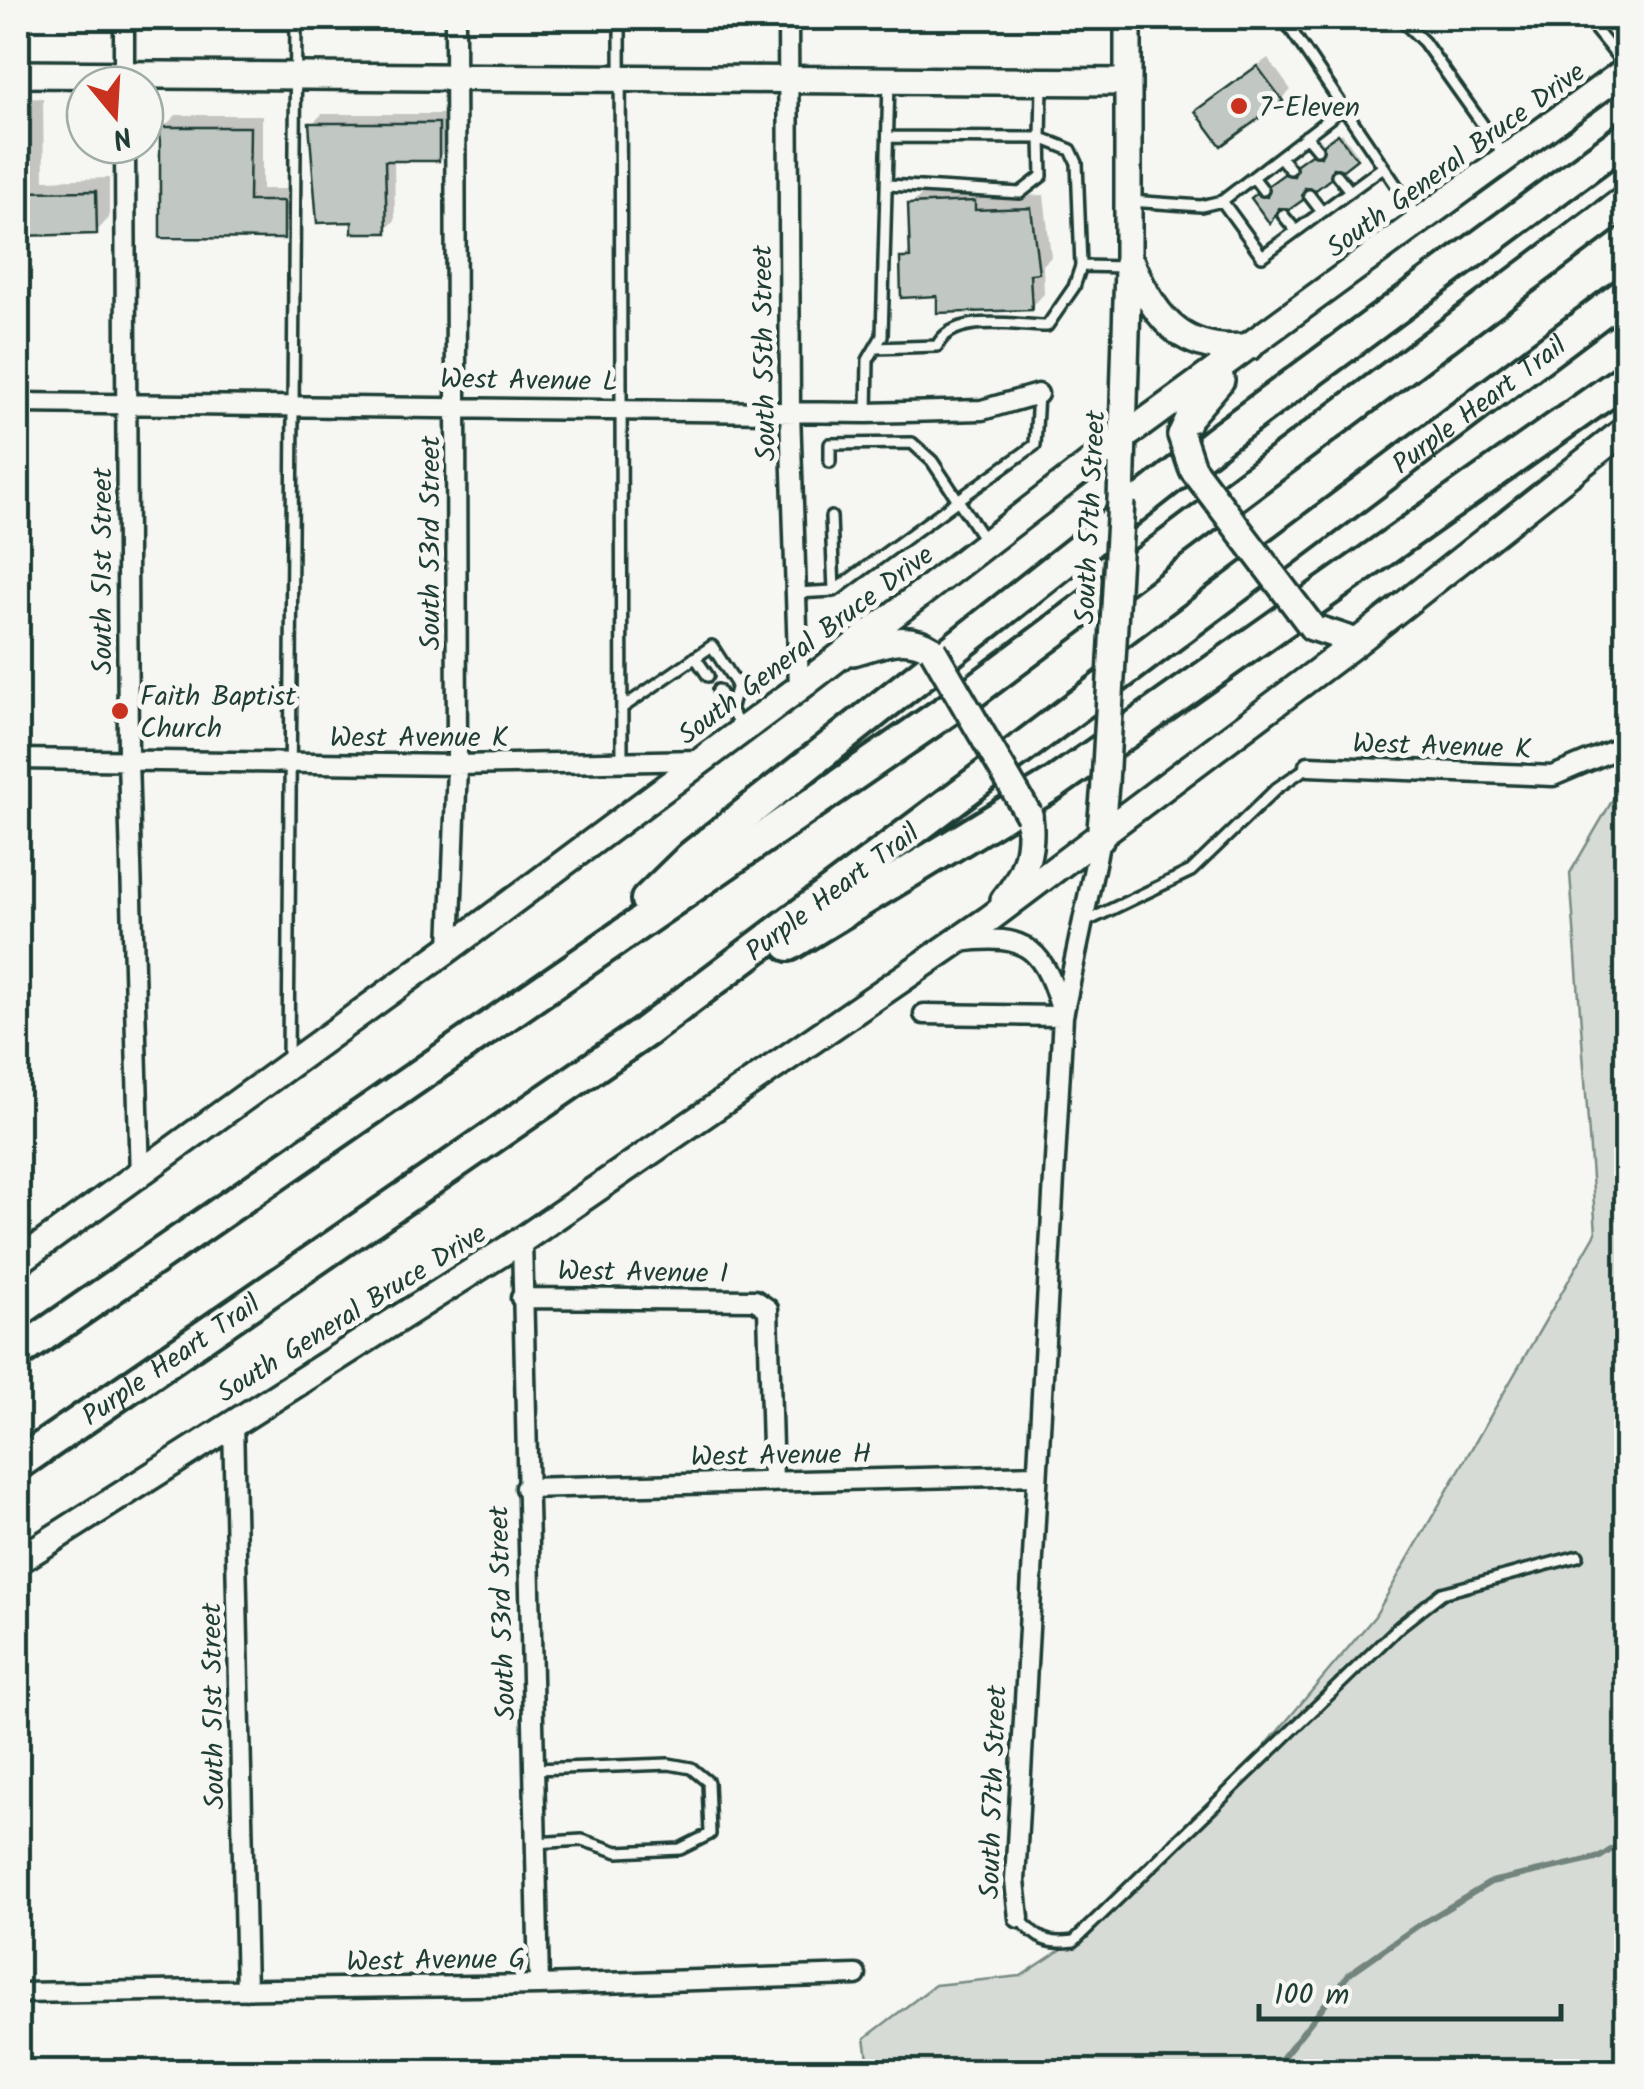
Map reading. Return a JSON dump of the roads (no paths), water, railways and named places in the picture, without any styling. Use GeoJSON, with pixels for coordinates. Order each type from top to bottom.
{"type":"FeatureCollection","features":[{"type":"Feature","properties":{"kind":"highway"},"geometry":{"type":"LineString","coordinates":[[585,960],[691,857],[1186,466],[1626,138]]}},
{"type":"Feature","properties":{"kind":"highway"},"geometry":{"type":"LineString","coordinates":[[18,1354],[965,698],[1626,201]]}},
{"type":"Feature","properties":{"kind":"highway","name":"Purple Heart Trail"},"geometry":{"type":"LineString","coordinates":[[18,1464],[645,1032],[1626,292]]}},
{"type":"Feature","properties":{"kind":"highway"},"geometry":{"type":"LineString","coordinates":[[645,1032],[1056,783],[1626,379]]}},
{"type":"Feature","properties":{"kind":"main road","name":"South 57th Street"},"geometry":{"type":"LineString","coordinates":[[1100,840],[1124,437],[1128,18]]}},
{"type":"Feature","properties":{"kind":"main road","name":"South General Bruce Drive"},"geometry":{"type":"LineString","coordinates":[[18,1262],[140,1178],[700,760],[736,720],[799,688],[1124,437],[1626,69]]}},
{"type":"Feature","properties":{"kind":"main road"},"geometry":{"type":"LineString","coordinates":[[18,74],[65,76]]}},
{"type":"Feature","properties":{"kind":"main road"},"geometry":{"type":"LineString","coordinates":[[165,78],[1126,82]]}},
{"type":"Feature","properties":{"kind":"main road"},"geometry":{"type":"LineString","coordinates":[[1128,260],[1151,302],[1175,331],[1196,344],[1226,350],[1251,346]]}},
{"type":"Feature","properties":{"kind":"main road"},"geometry":{"type":"LineString","coordinates":[[1251,346],[1190,416],[1182,434],[1192,468],[1312,627],[1357,642]]}},
{"type":"Feature","properties":{"kind":"main road","name":"South General Bruce Drive"},"geometry":{"type":"LineString","coordinates":[[18,1561],[522,1240],[989,920],[1100,840],[1357,642],[1626,429]]}},
{"type":"Feature","properties":{"kind":"main road"},"geometry":{"type":"LineString","coordinates":[[841,656],[900,639],[918,640],[933,650],[1029,814],[1032,836],[1023,877],[989,920]]}},
{"type":"Feature","properties":{"kind":"street"},"geometry":{"type":"LineString","coordinates":[[124,18],[124,65]]}},
{"type":"Feature","properties":{"kind":"street","name":"South 53rd Street"},"geometry":{"type":"LineString","coordinates":[[450,948],[457,765],[455,18]]}},
{"type":"Feature","properties":{"kind":"street","name":"South 55th Street"},"geometry":{"type":"LineString","coordinates":[[788,18],[790,411],[799,688]]}},
{"type":"Feature","properties":{"kind":"street","name":"South 51st Street"},"geometry":{"type":"LineString","coordinates":[[125,165],[128,759],[140,1178]]}},
{"type":"Feature","properties":{"kind":"street","name":"West Avenue L"},"geometry":{"type":"LineString","coordinates":[[18,403],[457,405],[866,413],[982,410],[1038,394]]}},
{"type":"Feature","properties":{"kind":"street","name":"West Avenue K"},"geometry":{"type":"LineString","coordinates":[[1309,766],[1554,776],[1626,745]]}},
{"type":"Feature","properties":{"kind":"street","name":"West Avenue K"},"geometry":{"type":"LineString","coordinates":[[18,759],[457,765],[700,760]]}},
{"type":"Feature","properties":{"kind":"street","name":"South 57th Street"},"geometry":{"type":"LineString","coordinates":[[1019,1918],[1015,1881],[1063,1016],[1100,840]]}},
{"type":"Feature","properties":{"kind":"street","name":"South 57th Street"},"geometry":{"type":"LineString","coordinates":[[952,943],[1002,938],[1020,942],[1050,972],[1063,1016]]}},
{"type":"Feature","properties":{"kind":"street"},"geometry":{"type":"LineString","coordinates":[[924,1014],[1063,1016]]}},
{"type":"Feature","properties":{"kind":"street","name":"South 53rd Street"},"geometry":{"type":"LineString","coordinates":[[522,1240],[538,1985]]}},
{"type":"Feature","properties":{"kind":"street","name":"West Avenue I"},"geometry":{"type":"LineString","coordinates":[[521,1298],[755,1300],[768,1309],[773,1482]]}},
{"type":"Feature","properties":{"kind":"street","name":"South 51st Street"},"geometry":{"type":"LineString","coordinates":[[232,1422],[246,1990]]}},
{"type":"Feature","properties":{"kind":"street","name":"West Avenue H"},"geometry":{"type":"LineString","coordinates":[[525,1488],[1038,1475]]}},
{"type":"Feature","properties":{"kind":"street","name":"West Avenue G"},"geometry":{"type":"LineString","coordinates":[[18,1992],[538,1985],[856,1974]]}},
{"type":"Feature","properties":{"kind":"lane"},"geometry":{"type":"LineString","coordinates":[[288,1068],[296,18]]}},
{"type":"Feature","properties":{"kind":"lane"},"geometry":{"type":"LineString","coordinates":[[620,18],[622,762]]}},
{"type":"Feature","properties":{"kind":"lane"},"geometry":{"type":"LineString","coordinates":[[1283,18],[1420,222]]}},
{"type":"Feature","properties":{"kind":"lane"},"geometry":{"type":"LineString","coordinates":[[1399,18],[1424,42],[1507,158]]}},
{"type":"Feature","properties":{"kind":"lane"},"geometry":{"type":"LineString","coordinates":[[1586,18],[1626,69]]}},
{"type":"Feature","properties":{"kind":"lane"},"geometry":{"type":"LineString","coordinates":[[866,413],[868,360],[882,336],[890,80]]}},
{"type":"Feature","properties":{"kind":"lane"},"geometry":{"type":"LineString","coordinates":[[888,185],[1020,193],[1042,176],[1042,81]]}},
{"type":"Feature","properties":{"kind":"lane"},"geometry":{"type":"LineString","coordinates":[[1128,201],[1201,206],[1222,201],[1343,108]]}},
{"type":"Feature","properties":{"kind":"lane"},"geometry":{"type":"LineString","coordinates":[[1306,136],[1317,150]]}},
{"type":"Feature","properties":{"kind":"lane"},"geometry":{"type":"LineString","coordinates":[[875,348],[937,346],[944,332],[961,326],[1047,326],[1074,288],[1081,266],[1077,163],[1071,150],[1042,138],[890,137]]}},
{"type":"Feature","properties":{"kind":"lane"},"geometry":{"type":"LineString","coordinates":[[1280,156],[1290,170]]}},
{"type":"Feature","properties":{"kind":"lane"},"geometry":{"type":"LineString","coordinates":[[1222,201],[1262,256],[1384,167]]}},
{"type":"Feature","properties":{"kind":"lane"},"geometry":{"type":"LineString","coordinates":[[1337,174],[1350,191]]}},
{"type":"Feature","properties":{"kind":"lane"},"geometry":{"type":"LineString","coordinates":[[1253,177],[1263,190]]}},
{"type":"Feature","properties":{"kind":"lane"},"geometry":{"type":"LineString","coordinates":[[1309,195],[1322,212]]}},
{"type":"Feature","properties":{"kind":"lane"},"geometry":{"type":"LineString","coordinates":[[1283,215],[1296,231]]}},
{"type":"Feature","properties":{"kind":"lane"},"geometry":{"type":"LineString","coordinates":[[1081,266],[1128,260]]}},
{"type":"Feature","properties":{"kind":"lane"},"geometry":{"type":"LineString","coordinates":[[796,594],[834,592],[1035,445],[1038,394]]}},
{"type":"Feature","properties":{"kind":"lane"},"geometry":{"type":"LineString","coordinates":[[830,462],[830,444],[912,443],[932,461],[987,543]]}},
{"type":"Feature","properties":{"kind":"lane"},"geometry":{"type":"LineString","coordinates":[[831,518],[834,592]]}},
{"type":"Feature","properties":{"kind":"lane"},"geometry":{"type":"LineString","coordinates":[[622,708],[712,646],[736,685],[736,720]]}},
{"type":"Feature","properties":{"kind":"lane"},"geometry":{"type":"LineString","coordinates":[[694,657],[708,676]]}},
{"type":"Feature","properties":{"kind":"lane"},"geometry":{"type":"LineString","coordinates":[[718,690],[736,720]]}},
{"type":"Feature","properties":{"kind":"lane"},"geometry":{"type":"LineString","coordinates":[[1082,923],[1191,871],[1277,788],[1309,766]]}},
{"type":"Feature","properties":{"kind":"lane","name":"South 57th Street"},"geometry":{"type":"LineString","coordinates":[[1019,1918],[1036,1938],[1052,1944],[1074,1940],[1400,1626],[1442,1592],[1578,1556]]}},
{"type":"Feature","properties":{"kind":"lane"},"geometry":{"type":"LineString","coordinates":[[533,1770],[669,1764],[691,1768],[708,1782],[710,1834],[680,1850],[618,1852],[582,1840],[535,1843]]}},
{"type":"Feature","properties":{"kind":"waterway"},"geometry":{"type":"LineString","coordinates":[[1271,2072],[1349,1974],[1416,1927],[1491,1882],[1600,1857],[1626,1840]]}},
{"type":"Feature","properties":{"kind":"place","name":"7-Eleven"},"geometry":{"type":"Point","coordinates":[1239,106]}},
{"type":"Feature","properties":{"kind":"place","name":"Faith Baptist Church"},"geometry":{"type":"Point","coordinates":[120,711]}}]}
